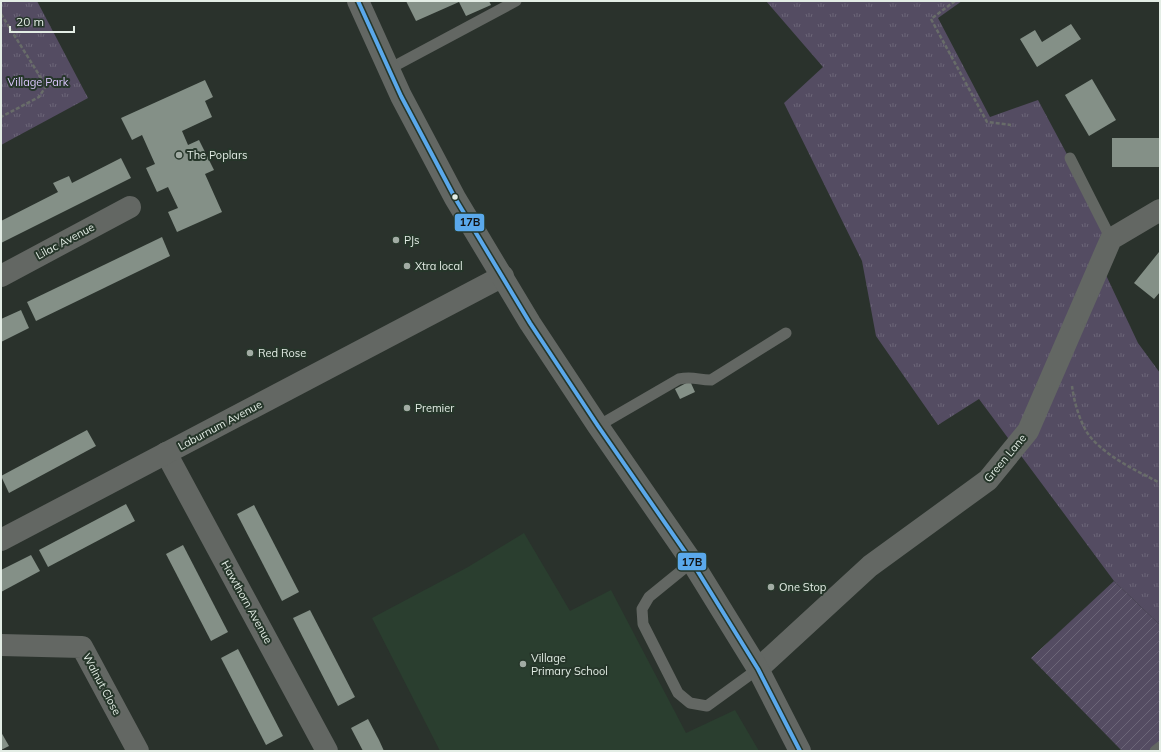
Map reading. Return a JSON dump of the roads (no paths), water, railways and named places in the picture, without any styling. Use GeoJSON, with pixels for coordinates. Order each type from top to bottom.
{"type":"FeatureCollection","features":[{"type":"Feature","properties":{"kind":"street"},"geometry":{"type":"LineString","coordinates":[[358,1],[401,96],[455,198],[530,323],[598,426],[692,562],[758,669],[800,751]]}},
{"type":"Feature","properties":{"kind":"street","name":"Lilac Avenue"},"geometry":{"type":"LineString","coordinates":[[1,276],[130,207]]}},
{"type":"Feature","properties":{"kind":"street"},"geometry":{"type":"LineString","coordinates":[[1111,238],[1160,210]]}},
{"type":"Feature","properties":{"kind":"street","name":"Green Lane"},"geometry":{"type":"LineString","coordinates":[[758,669],[870,566],[988,480],[1028,431],[1111,238]]}},
{"type":"Feature","properties":{"kind":"street","name":"Laburnum Avenue"},"geometry":{"type":"LineString","coordinates":[[1,540],[503,276]]}},
{"type":"Feature","properties":{"kind":"street","name":"Hawthorn Avenue"},"geometry":{"type":"LineString","coordinates":[[166,453],[327,751]]}},
{"type":"Feature","properties":{"kind":"street","name":"Walnut Close"},"geometry":{"type":"LineString","coordinates":[[1,645],[82,647],[138,751]]}},
{"type":"Feature","properties":{"kind":"lane"},"geometry":{"type":"LineString","coordinates":[[389,69],[516,1]]}},
{"type":"Feature","properties":{"kind":"lane"},"geometry":{"type":"LineString","coordinates":[[1070,158],[1111,238]]}},
{"type":"Feature","properties":{"kind":"lane"},"geometry":{"type":"LineString","coordinates":[[598,426],[679,379],[690,376],[702,380],[711,380],[786,333]]}},
{"type":"Feature","properties":{"kind":"lane"},"geometry":{"type":"LineString","coordinates":[[692,562],[649,597],[642,609],[643,624],[678,693],[690,703],[707,706],[758,669]]}},
{"type":"Feature","properties":{"kind":"lane"},"geometry":{"type":"LineString","coordinates":[[1155,751],[1160,747]]}},
{"type":"Feature","properties":{"kind":"place","name":"The Poplars"},"geometry":{"type":"Point","coordinates":[179,155]}},
{"type":"Feature","properties":{"kind":"place","name":"PJs"},"geometry":{"type":"Point","coordinates":[396,240]}},
{"type":"Feature","properties":{"kind":"place","name":"Xtra local"},"geometry":{"type":"Point","coordinates":[407,266]}},
{"type":"Feature","properties":{"kind":"place","name":"Red Rose"},"geometry":{"type":"Point","coordinates":[250,353]}},
{"type":"Feature","properties":{"kind":"place","name":"Premier"},"geometry":{"type":"Point","coordinates":[407,408]}},
{"type":"Feature","properties":{"kind":"place","name":"One Stop"},"geometry":{"type":"Point","coordinates":[771,587]}},
{"type":"Feature","properties":{"kind":"place","name":"Village Primary School"},"geometry":{"type":"Point","coordinates":[523,664]}},
{"type":"Feature","properties":{"kind":"park label","name":"Village Park"},"geometry":{"type":"Point","coordinates":[38,82]}}]}
